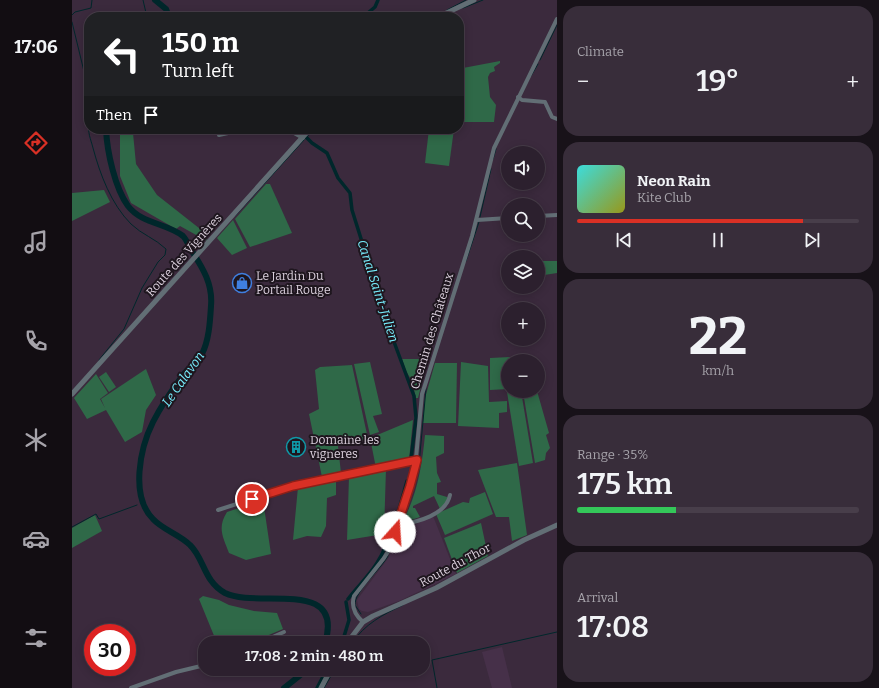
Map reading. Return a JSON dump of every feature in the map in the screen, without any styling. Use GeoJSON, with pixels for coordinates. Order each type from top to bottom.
{"type":"FeatureCollection","features":[{"type":"Feature","properties":{"kind":"street"},"geometry":{"type":"LineString","coordinates":[[449,12],[474,0]]}},
{"type":"Feature","properties":{"kind":"street","name":"Chemin des Châteaux"},"geometry":{"type":"LineString","coordinates":[[363,622],[353,607],[354,596],[389,550],[414,475],[417,460],[424,390],[477,220],[494,148],[557,19]]}},
{"type":"Feature","properties":{"kind":"street"},"geometry":{"type":"LineString","coordinates":[[518,97],[522,100],[545,102],[552,117],[557,119]]}},
{"type":"Feature","properties":{"kind":"street"},"geometry":{"type":"LineString","coordinates":[[219,136],[227,134]]}},
{"type":"Feature","properties":{"kind":"street"},"geometry":{"type":"LineString","coordinates":[[299,134],[304,136]]}},
{"type":"Feature","properties":{"kind":"street","name":"Route des Vignères"},"geometry":{"type":"LineString","coordinates":[[72,394],[304,136]]}},
{"type":"Feature","properties":{"kind":"street"},"geometry":{"type":"LineString","coordinates":[[545,216],[557,215]]}},
{"type":"Feature","properties":{"kind":"street"},"geometry":{"type":"LineString","coordinates":[[477,220],[501,218]]}},
{"type":"Feature","properties":{"kind":"street"},"geometry":{"type":"LineString","coordinates":[[218,510],[293,486],[417,460]]}},
{"type":"Feature","properties":{"kind":"street"},"geometry":{"type":"LineString","coordinates":[[397,526],[411,523],[441,510],[448,503],[450,495]]}},
{"type":"Feature","properties":{"kind":"street","name":"Route du Thor"},"geometry":{"type":"LineString","coordinates":[[363,622],[380,612],[436,588],[524,540],[557,525]]}},
{"type":"Feature","properties":{"kind":"street"},"geometry":{"type":"LineString","coordinates":[[352,636],[363,622]]}},
{"type":"Feature","properties":{"kind":"street"},"geometry":{"type":"LineString","coordinates":[[275,636],[284,632]]}},
{"type":"Feature","properties":{"kind":"street"},"geometry":{"type":"LineString","coordinates":[[131,688],[176,672],[198,667]]}},
{"type":"Feature","properties":{"kind":"street"},"geometry":{"type":"LineString","coordinates":[[320,688],[328,676]]}},
{"type":"Feature","properties":{"kind":"shaded area"},"geometry":{"type":"Polygon","coordinates":[[[433,516],[456,574],[399,601],[368,612],[359,609],[357,600],[389,557],[398,529],[408,528],[433,516]]]}},
{"type":"Feature","properties":{"kind":"shaded area"},"geometry":{"type":"Polygon","coordinates":[[[502,647],[512,688],[492,688],[482,652],[502,647]]]}},
{"type":"Feature","properties":{"kind":"green space"},"geometry":{"type":"Polygon","coordinates":[[[500,61],[500,63],[494,67],[495,71],[490,73],[488,77],[490,97],[496,105],[494,122],[464,122],[464,68],[500,61]]]}},
{"type":"Feature","properties":{"kind":"green space"},"geometry":{"type":"Polygon","coordinates":[[[120,134],[133,134],[136,164],[157,195],[204,232],[207,241],[180,226],[176,229],[131,203],[120,176],[120,134]]]}},
{"type":"Feature","properties":{"kind":"green space"},"geometry":{"type":"Polygon","coordinates":[[[428,134],[453,134],[449,166],[425,163],[428,134]]]}},
{"type":"Feature","properties":{"kind":"green space"},"geometry":{"type":"Polygon","coordinates":[[[266,184],[270,184],[292,233],[250,247],[235,219],[266,184]]]}},
{"type":"Feature","properties":{"kind":"green space"},"geometry":{"type":"Polygon","coordinates":[[[104,190],[110,202],[72,221],[72,193],[104,190]]]}},
{"type":"Feature","properties":{"kind":"green space"},"geometry":{"type":"Polygon","coordinates":[[[233,220],[247,248],[232,255],[217,238],[233,220]]]}},
{"type":"Feature","properties":{"kind":"green space"},"geometry":{"type":"Polygon","coordinates":[[[545,261],[557,261],[557,273],[545,275],[545,261]]]}},
{"type":"Feature","properties":{"kind":"green space"},"geometry":{"type":"Polygon","coordinates":[[[490,358],[501,358],[501,389],[490,390],[490,358]]]}},
{"type":"Feature","properties":{"kind":"green space"},"geometry":{"type":"Polygon","coordinates":[[[402,359],[428,359],[418,398],[416,398],[412,381],[406,371],[402,359]]]}},
{"type":"Feature","properties":{"kind":"green space"},"geometry":{"type":"Polygon","coordinates":[[[370,362],[382,414],[373,416],[379,432],[370,435],[354,364],[370,362]]]}},
{"type":"Feature","properties":{"kind":"green space"},"geometry":{"type":"Polygon","coordinates":[[[461,362],[488,366],[489,402],[507,401],[507,412],[499,413],[499,428],[458,426],[461,362]]]}},
{"type":"Feature","properties":{"kind":"green space"},"geometry":{"type":"Polygon","coordinates":[[[435,363],[457,363],[456,423],[423,423],[425,398],[435,363]]]}},
{"type":"Feature","properties":{"kind":"green space"},"geometry":{"type":"Polygon","coordinates":[[[352,365],[368,439],[338,446],[341,473],[322,477],[309,414],[319,409],[315,370],[320,367],[352,365]]]}},
{"type":"Feature","properties":{"kind":"green space"},"geometry":{"type":"Polygon","coordinates":[[[146,369],[156,395],[146,410],[142,432],[125,442],[106,410],[87,419],[74,398],[96,374],[108,393],[100,399],[105,408],[101,399],[146,369]]]}},
{"type":"Feature","properties":{"kind":"green space"},"geometry":{"type":"Polygon","coordinates":[[[106,372],[116,387],[109,392],[99,377],[106,372]]]}},
{"type":"Feature","properties":{"kind":"green space"},"geometry":{"type":"Polygon","coordinates":[[[508,398],[522,398],[533,463],[519,466],[508,398]]]}},
{"type":"Feature","properties":{"kind":"green space"},"geometry":{"type":"Polygon","coordinates":[[[524,398],[539,398],[549,433],[546,435],[550,448],[546,453],[545,460],[535,463],[524,398]]]}},
{"type":"Feature","properties":{"kind":"green space"},"geometry":{"type":"Polygon","coordinates":[[[413,420],[409,460],[376,468],[370,438],[413,420]]]}},
{"type":"Feature","properties":{"kind":"green space"},"geometry":{"type":"Polygon","coordinates":[[[425,435],[444,436],[444,453],[436,457],[437,473],[441,482],[437,483],[437,494],[447,497],[448,500],[440,509],[434,496],[413,506],[420,517],[402,523],[412,502],[418,480],[425,435]]]}},
{"type":"Feature","properties":{"kind":"green space"},"geometry":{"type":"Polygon","coordinates":[[[517,463],[527,535],[512,541],[509,517],[496,517],[478,470],[517,463]]]}},
{"type":"Feature","properties":{"kind":"green space"},"geometry":{"type":"Polygon","coordinates":[[[386,468],[384,534],[347,540],[349,476],[386,468]]]}},
{"type":"Feature","properties":{"kind":"green space"},"geometry":{"type":"Polygon","coordinates":[[[336,479],[336,495],[327,498],[326,526],[321,537],[307,536],[293,540],[298,487],[336,479]]]}},
{"type":"Feature","properties":{"kind":"green space"},"geometry":{"type":"Polygon","coordinates":[[[485,492],[493,514],[445,535],[436,514],[463,502],[469,503],[470,498],[485,492]]]}},
{"type":"Feature","properties":{"kind":"green space"},"geometry":{"type":"Polygon","coordinates":[[[263,500],[271,554],[246,560],[229,553],[222,532],[222,523],[227,512],[263,500]]]}},
{"type":"Feature","properties":{"kind":"green space"},"geometry":{"type":"Polygon","coordinates":[[[95,515],[102,531],[72,548],[72,528],[95,515]]]}},
{"type":"Feature","properties":{"kind":"green space"},"geometry":{"type":"Polygon","coordinates":[[[481,523],[488,556],[457,573],[444,538],[481,523]]]}},
{"type":"Feature","properties":{"kind":"green space"},"geometry":{"type":"Polygon","coordinates":[[[203,596],[219,600],[229,605],[254,611],[277,613],[283,629],[266,636],[214,636],[199,599],[203,596]]]}},
{"type":"Feature","properties":{"kind":"building","name":"Domaine les vigneres"},"geometry":{"type":"Polygon","coordinates":[[[295,437],[302,455],[297,457],[290,439],[295,437]]]}},
{"type":"Feature","properties":{"kind":"waterway"},"geometry":{"type":"LineString","coordinates":[[72,15],[75,12],[91,8],[92,0]]}},
{"type":"Feature","properties":{"kind":"waterway"},"geometry":{"type":"LineString","coordinates":[[143,0],[146,12]]}},
{"type":"Feature","properties":{"kind":"waterway","name":"Le Calavon"},"geometry":{"type":"LineString","coordinates":[[155,0],[166,9],[167,12]]}},
{"type":"Feature","properties":{"kind":"waterway","name":"Canal Saint-Julien"},"geometry":{"type":"LineString","coordinates":[[369,12],[375,7],[378,0]]}},
{"type":"Feature","properties":{"kind":"waterway"},"geometry":{"type":"LineString","coordinates":[[447,10],[466,0]]}},
{"type":"Feature","properties":{"kind":"waterway"},"geometry":{"type":"LineString","coordinates":[[463,8],[483,0]]}},
{"type":"Feature","properties":{"kind":"waterway"},"geometry":{"type":"LineString","coordinates":[[72,22],[84,71]]}},
{"type":"Feature","properties":{"kind":"waterway"},"geometry":{"type":"LineString","coordinates":[[540,60],[557,25]]}},
{"type":"Feature","properties":{"kind":"waterway"},"geometry":{"type":"LineString","coordinates":[[531,76],[538,64]]}},
{"type":"Feature","properties":{"kind":"waterway"},"geometry":{"type":"LineString","coordinates":[[89,134],[99,168],[112,198],[124,216],[135,228],[158,242],[166,249],[165,255],[158,262],[142,288],[124,329],[99,360]]}},
{"type":"Feature","properties":{"kind":"waterway","name":"Le Calavon"},"geometry":{"type":"LineString","coordinates":[[107,134],[112,169],[119,190],[128,206],[134,212],[147,220],[169,228],[183,236],[206,276],[211,298],[209,331],[202,354],[183,375],[171,392],[148,433],[141,458],[139,485],[141,498],[146,509],[157,523],[181,538],[195,550],[208,576],[218,588],[225,593],[240,597],[295,599],[311,602],[322,610],[328,623],[326,636]]}},
{"type":"Feature","properties":{"kind":"waterway"},"geometry":{"type":"LineString","coordinates":[[235,216],[309,134]]}},
{"type":"Feature","properties":{"kind":"waterway","name":"Canal Saint-Julien"},"geometry":{"type":"LineString","coordinates":[[306,137],[327,153],[338,178],[350,193],[352,210],[390,331],[414,396],[416,418],[411,459]]}},
{"type":"Feature","properties":{"kind":"waterway"},"geometry":{"type":"LineString","coordinates":[[493,159],[496,149]]}},
{"type":"Feature","properties":{"kind":"waterway"},"geometry":{"type":"LineString","coordinates":[[480,217],[491,169]]}},
{"type":"Feature","properties":{"kind":"waterway"},"geometry":{"type":"LineString","coordinates":[[466,261],[479,222]]}},
{"type":"Feature","properties":{"kind":"waterway"},"geometry":{"type":"LineString","coordinates":[[400,523],[419,464],[426,389]]}},
{"type":"Feature","properties":{"kind":"waterway","name":"Canal Saint-Julien"},"geometry":{"type":"LineString","coordinates":[[348,599],[377,563],[387,544],[395,523],[407,481]]}},
{"type":"Feature","properties":{"kind":"waterway"},"geometry":{"type":"LineString","coordinates":[[72,527],[96,514],[99,519],[137,505]]}},
{"type":"Feature","properties":{"kind":"waterway"},"geometry":{"type":"LineString","coordinates":[[394,540],[398,528]]}},
{"type":"Feature","properties":{"kind":"waterway","name":"Canal Saint-Julien"},"geometry":{"type":"LineString","coordinates":[[361,614],[355,605],[356,600],[363,587],[388,556]]}},
{"type":"Feature","properties":{"kind":"waterway","name":"Canal Saint-Julien"},"geometry":{"type":"LineString","coordinates":[[344,636],[349,620],[346,602]]}},
{"type":"Feature","properties":{"kind":"waterway"},"geometry":{"type":"LineString","coordinates":[[357,636],[368,625],[388,612],[403,605]]}},
{"type":"Feature","properties":{"kind":"waterway"},"geometry":{"type":"LineString","coordinates":[[437,688],[432,660],[557,632]]}},
{"type":"Feature","properties":{"kind":"waterway","name":"Le Calavon"},"geometry":{"type":"LineString","coordinates":[[284,688],[299,676]]}},
{"type":"Feature","properties":{"kind":"waterway","name":"Canal Saint-Julien"},"geometry":{"type":"LineString","coordinates":[[317,688],[323,676]]}},
{"type":"Feature","properties":{"kind":"waterway"},"geometry":{"type":"LineString","coordinates":[[324,688],[331,676]]}},
{"type":"Feature","properties":{"kind":"place","name":"Le Jardin Du Portail Rouge"},"geometry":{"type":"Point","coordinates":[242,283]}},
{"type":"Feature","properties":{"kind":"place","name":"Domaine les vigneres"},"geometry":{"type":"Point","coordinates":[296,447]}},
{"type":"Feature","properties":{"kind":"route"},"geometry":{"type":"LineString","coordinates":[[252,499],[293,486],[417,460],[395,532]]}}]}
